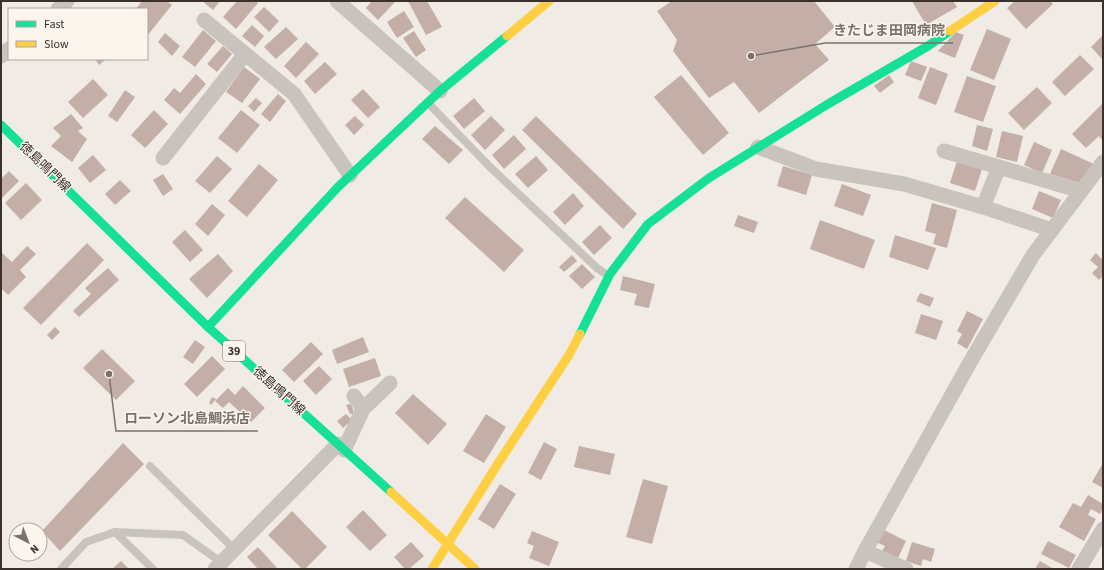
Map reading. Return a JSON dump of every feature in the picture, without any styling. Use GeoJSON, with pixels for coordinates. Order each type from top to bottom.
{"type":"FeatureCollection","features":[{"type":"Feature","properties":{"kind":"street"},"geometry":{"type":"LineString","coordinates":[[59,8],[67,1]]}},
{"type":"Feature","properties":{"kind":"street"},"geometry":{"type":"LineString","coordinates":[[208,327],[350,175],[440,91],[549,1]]}},
{"type":"Feature","properties":{"kind":"street"},"geometry":{"type":"LineString","coordinates":[[432,569],[499,462],[570,355],[608,276],[648,224],[709,178],[828,104],[928,46],[995,1]]}},
{"type":"Feature","properties":{"kind":"street"},"geometry":{"type":"LineString","coordinates":[[345,3],[440,91]]}},
{"type":"Feature","properties":{"kind":"street"},"geometry":{"type":"LineString","coordinates":[[204,20],[294,94],[350,175]]}},
{"type":"Feature","properties":{"kind":"street"},"geometry":{"type":"LineString","coordinates":[[163,158],[245,54]]}},
{"type":"Feature","properties":{"kind":"street","name":"徳島鳴門線"},"geometry":{"type":"LineString","coordinates":[[1,125],[208,327],[475,569]]}},
{"type":"Feature","properties":{"kind":"street"},"geometry":{"type":"LineString","coordinates":[[758,147],[816,169],[904,184],[983,207],[1052,230]]}},
{"type":"Feature","properties":{"kind":"street"},"geometry":{"type":"LineString","coordinates":[[944,151],[1081,191]]}},
{"type":"Feature","properties":{"kind":"street"},"geometry":{"type":"LineString","coordinates":[[856,569],[865,550],[969,364],[1033,255],[1103,162]]}},
{"type":"Feature","properties":{"kind":"street"},"geometry":{"type":"LineString","coordinates":[[983,207],[999,167]]}},
{"type":"Feature","properties":{"kind":"street"},"geometry":{"type":"LineString","coordinates":[[218,566],[341,447],[363,409],[390,383]]}},
{"type":"Feature","properties":{"kind":"street"},"geometry":{"type":"LineString","coordinates":[[354,396],[363,409]]}},
{"type":"Feature","properties":{"kind":"street"},"geometry":{"type":"LineString","coordinates":[[1079,569],[1103,529]]}},
{"type":"Feature","properties":{"kind":"street"},"geometry":{"type":"LineString","coordinates":[[865,550],[906,569]]}},
{"type":"Feature","properties":{"kind":"lane"},"geometry":{"type":"LineString","coordinates":[[428,103],[489,166],[597,268],[608,276]]}},
{"type":"Feature","properties":{"kind":"lane"},"geometry":{"type":"LineString","coordinates":[[150,466],[234,549]]}},
{"type":"Feature","properties":{"kind":"lane"},"geometry":{"type":"LineString","coordinates":[[61,569],[86,542],[115,532],[183,535],[218,566]]}},
{"type":"Feature","properties":{"kind":"lane"},"geometry":{"type":"LineString","coordinates":[[115,532],[153,569]]}},
{"type":"Feature","properties":{"kind":"building"},"geometry":{"type":"Polygon","coordinates":[[[142,1],[167,1],[172,5],[148,35],[148,8],[137,8],[142,1]]]}},
{"type":"Feature","properties":{"kind":"building"},"geometry":{"type":"Polygon","coordinates":[[[202,1],[220,1],[213,10],[202,1]]]}},
{"type":"Feature","properties":{"kind":"building"},"geometry":{"type":"Polygon","coordinates":[[[237,1],[256,1],[258,3],[236,29],[223,17],[237,1]]]}},
{"type":"Feature","properties":{"kind":"building"},"geometry":{"type":"Polygon","coordinates":[[[372,1],[396,1],[378,20],[366,8],[372,1]]]}},
{"type":"Feature","properties":{"kind":"building"},"geometry":{"type":"Polygon","coordinates":[[[408,1],[427,1],[442,27],[426,35],[408,1]]]}},
{"type":"Feature","properties":{"kind":"building"},"geometry":{"type":"Polygon","coordinates":[[[672,1],[814,1],[835,27],[815,44],[829,60],[759,113],[734,82],[709,98],[673,51],[677,40],[657,11],[672,1]]]}},
{"type":"Feature","properties":{"kind":"building"},"geometry":{"type":"Polygon","coordinates":[[[912,1],[953,1],[957,7],[926,25],[912,1]]]}},
{"type":"Feature","properties":{"kind":"building"},"geometry":{"type":"Polygon","coordinates":[[[1015,1],[1050,1],[1053,4],[1026,29],[1007,8],[1015,1]]]}},
{"type":"Feature","properties":{"kind":"building"},"geometry":{"type":"Polygon","coordinates":[[[264,7],[279,21],[269,32],[254,17],[264,7]]]}},
{"type":"Feature","properties":{"kind":"building"},"geometry":{"type":"Polygon","coordinates":[[[404,11],[414,27],[397,38],[387,22],[404,11]]]}},
{"type":"Feature","properties":{"kind":"building"},"geometry":{"type":"Polygon","coordinates":[[[252,25],[264,36],[255,47],[242,36],[252,25]]]}},
{"type":"Feature","properties":{"kind":"building"},"geometry":{"type":"Polygon","coordinates":[[[286,27],[298,39],[276,59],[264,47],[286,27]]]}},
{"type":"Feature","properties":{"kind":"building"},"geometry":{"type":"Polygon","coordinates":[[[987,29],[1011,39],[994,80],[970,70],[987,29]]]}},
{"type":"Feature","properties":{"kind":"building"},"geometry":{"type":"Polygon","coordinates":[[[203,30],[216,41],[195,67],[182,57],[203,30]]]}},
{"type":"Feature","properties":{"kind":"building"},"geometry":{"type":"Polygon","coordinates":[[[414,31],[426,50],[416,57],[403,38],[414,31]]]}},
{"type":"Feature","properties":{"kind":"building"},"geometry":{"type":"Polygon","coordinates":[[[956,32],[964,35],[955,58],[938,51],[956,32]]]}},
{"type":"Feature","properties":{"kind":"building"},"geometry":{"type":"Polygon","coordinates":[[[165,33],[180,46],[172,56],[158,42],[165,33]]]}},
{"type":"Feature","properties":{"kind":"building"},"geometry":{"type":"Polygon","coordinates":[[[1103,35],[1103,60],[1091,47],[1103,35]]]}},
{"type":"Feature","properties":{"kind":"building"},"geometry":{"type":"Polygon","coordinates":[[[306,42],[319,54],[296,78],[284,66],[306,42]]]}},
{"type":"Feature","properties":{"kind":"building"},"geometry":{"type":"Polygon","coordinates":[[[223,46],[232,54],[217,72],[207,64],[223,46]]]}},
{"type":"Feature","properties":{"kind":"building"},"geometry":{"type":"Polygon","coordinates":[[[1080,55],[1094,69],[1065,96],[1052,82],[1080,55]]]}},
{"type":"Feature","properties":{"kind":"building"},"geometry":{"type":"Polygon","coordinates":[[[96,60],[105,60],[99,65],[96,60]]]}},
{"type":"Feature","properties":{"kind":"building"},"geometry":{"type":"Polygon","coordinates":[[[911,61],[927,67],[921,81],[905,75],[911,61]]]}},
{"type":"Feature","properties":{"kind":"building"},"geometry":{"type":"Polygon","coordinates":[[[325,62],[337,74],[315,94],[304,81],[325,62]]]}},
{"type":"Feature","properties":{"kind":"building"},"geometry":{"type":"Polygon","coordinates":[[[244,67],[260,79],[242,103],[226,92],[244,67]]]}},
{"type":"Feature","properties":{"kind":"building"},"geometry":{"type":"Polygon","coordinates":[[[930,67],[948,74],[936,105],[918,98],[930,67]]]}},
{"type":"Feature","properties":{"kind":"building"},"geometry":{"type":"Polygon","coordinates":[[[196,74],[206,84],[180,114],[164,100],[174,88],[180,93],[196,74]]]}},
{"type":"Feature","properties":{"kind":"building"},"geometry":{"type":"Polygon","coordinates":[[[681,75],[729,133],[703,155],[654,97],[681,75]]]}},
{"type":"Feature","properties":{"kind":"building"},"geometry":{"type":"Polygon","coordinates":[[[889,75],[894,82],[880,93],[874,86],[889,75]]]}},
{"type":"Feature","properties":{"kind":"building"},"geometry":{"type":"Polygon","coordinates":[[[967,76],[996,86],[983,122],[954,112],[967,76]]]}},
{"type":"Feature","properties":{"kind":"building"},"geometry":{"type":"Polygon","coordinates":[[[93,79],[108,95],[83,118],[68,102],[93,79]]]}},
{"type":"Feature","properties":{"kind":"building"},"geometry":{"type":"Polygon","coordinates":[[[1037,87],[1052,103],[1024,130],[1008,113],[1037,87]]]}},
{"type":"Feature","properties":{"kind":"building"},"geometry":{"type":"Polygon","coordinates":[[[363,89],[380,107],[368,118],[351,100],[363,89]]]}},
{"type":"Feature","properties":{"kind":"building"},"geometry":{"type":"Polygon","coordinates":[[[125,90],[135,97],[117,122],[108,116],[125,90]]]}},
{"type":"Feature","properties":{"kind":"building"},"geometry":{"type":"Polygon","coordinates":[[[278,94],[286,101],[270,122],[261,114],[278,94]]]}},
{"type":"Feature","properties":{"kind":"building"},"geometry":{"type":"Polygon","coordinates":[[[256,98],[262,103],[254,112],[248,106],[256,98]]]}},
{"type":"Feature","properties":{"kind":"building"},"geometry":{"type":"Polygon","coordinates":[[[474,98],[485,111],[464,129],[453,116],[474,98]]]}},
{"type":"Feature","properties":{"kind":"building"},"geometry":{"type":"Polygon","coordinates":[[[1103,103],[1103,141],[1099,136],[1086,148],[1072,134],[1103,103]]]}},
{"type":"Feature","properties":{"kind":"building"},"geometry":{"type":"Polygon","coordinates":[[[154,110],[168,124],[145,148],[131,135],[154,110]]]}},
{"type":"Feature","properties":{"kind":"building"},"geometry":{"type":"Polygon","coordinates":[[[241,110],[260,125],[237,153],[218,138],[241,110]]]}},
{"type":"Feature","properties":{"kind":"building"},"geometry":{"type":"Polygon","coordinates":[[[71,114],[83,128],[78,131],[87,139],[72,162],[51,146],[61,136],[53,128],[71,114]]]}},
{"type":"Feature","properties":{"kind":"building"},"geometry":{"type":"Polygon","coordinates":[[[355,116],[364,125],[354,135],[345,125],[355,116]]]}},
{"type":"Feature","properties":{"kind":"building"},"geometry":{"type":"Polygon","coordinates":[[[491,116],[505,130],[485,150],[471,135],[491,116]]]}},
{"type":"Feature","properties":{"kind":"building"},"geometry":{"type":"Polygon","coordinates":[[[536,116],[637,214],[623,229],[522,130],[536,116]]]}},
{"type":"Feature","properties":{"kind":"building"},"geometry":{"type":"Polygon","coordinates":[[[977,125],[993,129],[987,151],[972,146],[977,125]]]}},
{"type":"Feature","properties":{"kind":"building"},"geometry":{"type":"Polygon","coordinates":[[[435,126],[463,150],[449,164],[422,139],[435,126]]]}},
{"type":"Feature","properties":{"kind":"building"},"geometry":{"type":"Polygon","coordinates":[[[1002,131],[1023,136],[1017,162],[996,157],[1002,131]]]}},
{"type":"Feature","properties":{"kind":"building"},"geometry":{"type":"Polygon","coordinates":[[[514,135],[526,149],[504,169],[492,155],[514,135]]]}},
{"type":"Feature","properties":{"kind":"building"},"geometry":{"type":"Polygon","coordinates":[[[1034,142],[1052,150],[1042,173],[1024,165],[1034,142]]]}},
{"type":"Feature","properties":{"kind":"building"},"geometry":{"type":"Polygon","coordinates":[[[1061,149],[1094,164],[1080,183],[1050,174],[1061,149]]]}},
{"type":"Feature","properties":{"kind":"building"},"geometry":{"type":"Polygon","coordinates":[[[93,155],[106,170],[90,183],[78,168],[93,155]]]}},
{"type":"Feature","properties":{"kind":"building"},"geometry":{"type":"Polygon","coordinates":[[[217,156],[232,169],[210,193],[195,181],[217,156]]]}},
{"type":"Feature","properties":{"kind":"building"},"geometry":{"type":"Polygon","coordinates":[[[536,156],[548,170],[528,188],[515,174],[536,156]]]}},
{"type":"Feature","properties":{"kind":"building"},"geometry":{"type":"Polygon","coordinates":[[[957,161],[982,169],[975,191],[950,183],[957,161]]]}},
{"type":"Feature","properties":{"kind":"building"},"geometry":{"type":"Polygon","coordinates":[[[259,164],[278,180],[247,217],[228,201],[259,164]]]}},
{"type":"Feature","properties":{"kind":"building"},"geometry":{"type":"Polygon","coordinates":[[[783,166],[812,175],[806,195],[777,186],[783,166]]]}},
{"type":"Feature","properties":{"kind":"building"},"geometry":{"type":"Polygon","coordinates":[[[9,171],[19,181],[1,199],[1,179],[9,171]]]}},
{"type":"Feature","properties":{"kind":"building"},"geometry":{"type":"Polygon","coordinates":[[[163,174],[173,189],[163,196],[153,180],[163,174]]]}},
{"type":"Feature","properties":{"kind":"building"},"geometry":{"type":"Polygon","coordinates":[[[120,180],[131,191],[115,205],[105,194],[120,180]]]}},
{"type":"Feature","properties":{"kind":"building"},"geometry":{"type":"Polygon","coordinates":[[[26,183],[42,200],[21,220],[5,203],[26,183]]]}},
{"type":"Feature","properties":{"kind":"building"},"geometry":{"type":"Polygon","coordinates":[[[842,184],[871,195],[863,216],[834,206],[842,184]]]}},
{"type":"Feature","properties":{"kind":"building"},"geometry":{"type":"Polygon","coordinates":[[[1039,191],[1061,200],[1053,218],[1032,209],[1039,191]]]}},
{"type":"Feature","properties":{"kind":"building"},"geometry":{"type":"Polygon","coordinates":[[[573,193],[584,206],[565,225],[553,212],[573,193]]]}},
{"type":"Feature","properties":{"kind":"building"},"geometry":{"type":"Polygon","coordinates":[[[465,197],[524,250],[504,272],[445,218],[465,197]]]}},
{"type":"Feature","properties":{"kind":"building"},"geometry":{"type":"Polygon","coordinates":[[[932,203],[957,210],[947,248],[933,244],[936,234],[925,231],[932,203]]]}},
{"type":"Feature","properties":{"kind":"building"},"geometry":{"type":"Polygon","coordinates":[[[212,204],[225,215],[208,236],[195,224],[212,204]]]}},
{"type":"Feature","properties":{"kind":"building"},"geometry":{"type":"Polygon","coordinates":[[[738,215],[758,222],[754,233],[734,226],[738,215]]]}},
{"type":"Feature","properties":{"kind":"building"},"geometry":{"type":"Polygon","coordinates":[[[820,220],[875,240],[864,269],[810,249],[820,220]]]}},
{"type":"Feature","properties":{"kind":"building"},"geometry":{"type":"Polygon","coordinates":[[[600,225],[612,238],[594,255],[582,242],[600,225]]]}},
{"type":"Feature","properties":{"kind":"building"},"geometry":{"type":"Polygon","coordinates":[[[185,230],[203,250],[190,262],[172,242],[185,230]]]}},
{"type":"Feature","properties":{"kind":"building"},"geometry":{"type":"Polygon","coordinates":[[[895,235],[936,248],[928,270],[889,257],[895,235]]]}},
{"type":"Feature","properties":{"kind":"building"},"geometry":{"type":"Polygon","coordinates":[[[87,243],[104,260],[41,325],[23,308],[87,243]]]}},
{"type":"Feature","properties":{"kind":"building"},"geometry":{"type":"Polygon","coordinates":[[[27,246],[36,254],[20,270],[26,277],[8,295],[1,288],[1,252],[12,262],[27,246]]]}},
{"type":"Feature","properties":{"kind":"building"},"geometry":{"type":"Polygon","coordinates":[[[1096,253],[1103,260],[1103,276],[1099,280],[1092,273],[1098,267],[1090,260],[1096,253]]]}},
{"type":"Feature","properties":{"kind":"building"},"geometry":{"type":"Polygon","coordinates":[[[218,254],[233,271],[207,298],[189,279],[218,254]]]}},
{"type":"Feature","properties":{"kind":"building"},"geometry":{"type":"Polygon","coordinates":[[[572,255],[577,261],[564,272],[559,267],[572,255]]]}},
{"type":"Feature","properties":{"kind":"building"},"geometry":{"type":"Polygon","coordinates":[[[582,264],[595,277],[582,289],[569,276],[582,264]]]}},
{"type":"Feature","properties":{"kind":"building"},"geometry":{"type":"Polygon","coordinates":[[[108,268],[119,280],[79,317],[73,311],[91,294],[85,288],[108,268]]]}},
{"type":"Feature","properties":{"kind":"building"},"geometry":{"type":"Polygon","coordinates":[[[623,276],[655,284],[649,308],[634,305],[637,294],[620,290],[623,276]]]}},
{"type":"Feature","properties":{"kind":"building"},"geometry":{"type":"Polygon","coordinates":[[[920,293],[934,298],[930,307],[916,301],[920,293]]]}},
{"type":"Feature","properties":{"kind":"building"},"geometry":{"type":"Polygon","coordinates":[[[967,311],[983,319],[967,349],[957,343],[962,334],[957,331],[967,311]]]}},
{"type":"Feature","properties":{"kind":"building"},"geometry":{"type":"Polygon","coordinates":[[[921,314],[943,321],[936,340],[915,333],[921,314]]]}},
{"type":"Feature","properties":{"kind":"building"},"geometry":{"type":"Polygon","coordinates":[[[55,327],[60,332],[52,340],[47,335],[55,327]]]}},
{"type":"Feature","properties":{"kind":"building"},"geometry":{"type":"Polygon","coordinates":[[[363,337],[369,352],[337,364],[332,350],[363,337]]]}},
{"type":"Feature","properties":{"kind":"building"},"geometry":{"type":"Polygon","coordinates":[[[195,340],[205,347],[193,364],[183,357],[195,340]]]}},
{"type":"Feature","properties":{"kind":"building"},"geometry":{"type":"Polygon","coordinates":[[[311,342],[323,354],[294,382],[282,370],[311,342]]]}},
{"type":"Feature","properties":{"kind":"building"},"geometry":{"type":"Polygon","coordinates":[[[102,349],[135,381],[116,400],[83,368],[102,349]]]}},
{"type":"Feature","properties":{"kind":"building"},"geometry":{"type":"Polygon","coordinates":[[[212,356],[225,369],[197,397],[184,384],[212,356]]]}},
{"type":"Feature","properties":{"kind":"building"},"geometry":{"type":"Polygon","coordinates":[[[375,358],[381,376],[349,387],[343,369],[375,358]]]}},
{"type":"Feature","properties":{"kind":"building"},"geometry":{"type":"Polygon","coordinates":[[[319,366],[332,379],[316,395],[303,381],[319,366]]]}},
{"type":"Feature","properties":{"kind":"building"},"geometry":{"type":"Polygon","coordinates":[[[243,386],[265,408],[251,422],[229,402],[223,408],[215,401],[228,388],[235,395],[243,386]]]}},
{"type":"Feature","properties":{"kind":"building"},"geometry":{"type":"Polygon","coordinates":[[[413,394],[447,424],[428,445],[395,413],[413,394]]]}},
{"type":"Feature","properties":{"kind":"building"},"geometry":{"type":"Polygon","coordinates":[[[212,397],[216,399],[211,405],[209,403],[212,397]]]}},
{"type":"Feature","properties":{"kind":"building"},"geometry":{"type":"Polygon","coordinates":[[[351,404],[354,413],[350,414],[346,405],[351,404]]]}},
{"type":"Feature","properties":{"kind":"building"},"geometry":{"type":"Polygon","coordinates":[[[346,414],[352,420],[343,428],[337,421],[346,414]]]}},
{"type":"Feature","properties":{"kind":"building"},"geometry":{"type":"Polygon","coordinates":[[[486,414],[506,427],[484,463],[463,451],[486,414]]]}},
{"type":"Feature","properties":{"kind":"building"},"geometry":{"type":"Polygon","coordinates":[[[544,442],[557,449],[541,480],[528,473],[544,442]]]}},
{"type":"Feature","properties":{"kind":"building"},"geometry":{"type":"Polygon","coordinates":[[[123,443],[144,464],[60,551],[48,538],[48,524],[123,443]]]}},
{"type":"Feature","properties":{"kind":"building"},"geometry":{"type":"Polygon","coordinates":[[[579,446],[615,454],[610,475],[574,467],[579,446]]]}},
{"type":"Feature","properties":{"kind":"building"},"geometry":{"type":"Polygon","coordinates":[[[1103,463],[1103,488],[1092,482],[1103,463]]]}},
{"type":"Feature","properties":{"kind":"building"},"geometry":{"type":"Polygon","coordinates":[[[643,479],[668,486],[652,544],[626,537],[643,479]]]}},
{"type":"Feature","properties":{"kind":"building"},"geometry":{"type":"Polygon","coordinates":[[[500,484],[516,494],[494,529],[478,519],[500,484]]]}},
{"type":"Feature","properties":{"kind":"building"},"geometry":{"type":"Polygon","coordinates":[[[1088,495],[1103,504],[1103,508],[1100,514],[1091,509],[1088,515],[1096,519],[1084,541],[1059,527],[1073,503],[1081,507],[1088,495]]]}},
{"type":"Feature","properties":{"kind":"building"},"geometry":{"type":"Polygon","coordinates":[[[363,510],[387,535],[370,551],[346,527],[363,510]]]}},
{"type":"Feature","properties":{"kind":"building"},"geometry":{"type":"Polygon","coordinates":[[[292,511],[327,547],[305,569],[302,569],[268,535],[292,511]]]}},
{"type":"Feature","properties":{"kind":"building"},"geometry":{"type":"Polygon","coordinates":[[[884,530],[906,541],[898,558],[882,551],[885,546],[878,543],[884,530]]]}},
{"type":"Feature","properties":{"kind":"building"},"geometry":{"type":"Polygon","coordinates":[[[532,531],[559,542],[549,566],[529,558],[534,546],[527,543],[532,531]]]}},
{"type":"Feature","properties":{"kind":"building"},"geometry":{"type":"Polygon","coordinates":[[[1048,541],[1076,555],[1069,568],[1041,554],[1048,541]]]}},
{"type":"Feature","properties":{"kind":"building"},"geometry":{"type":"Polygon","coordinates":[[[411,542],[424,556],[409,569],[405,569],[394,557],[411,542]]]}},
{"type":"Feature","properties":{"kind":"building"},"geometry":{"type":"Polygon","coordinates":[[[912,542],[935,549],[931,562],[923,559],[921,566],[906,561],[912,542]]]}},
{"type":"Feature","properties":{"kind":"building"},"geometry":{"type":"Polygon","coordinates":[[[258,547],[277,568],[276,569],[258,569],[247,557],[258,547]]]}},
{"type":"Feature","properties":{"kind":"building"},"geometry":{"type":"Polygon","coordinates":[[[121,561],[129,569],[112,569],[121,561]]]}},
{"type":"Feature","properties":{"kind":"building"},"geometry":{"type":"Polygon","coordinates":[[[1040,561],[1054,569],[1035,569],[1040,561]]]}},
{"type":"Feature","properties":{"kind":"traffic: fast"},"geometry":{"type":"LineString","coordinates":[[580,334],[610,274],[648,224],[709,178],[828,104],[928,46],[950,31]]}},
{"type":"Feature","properties":{"kind":"traffic: fast"},"geometry":{"type":"LineString","coordinates":[[208,327],[338,187],[440,91],[507,36]]}},
{"type":"Feature","properties":{"kind":"traffic: fast"},"geometry":{"type":"LineString","coordinates":[[1,125],[208,327],[391,492]]}},
{"type":"Feature","properties":{"kind":"traffic: slow"},"geometry":{"type":"LineString","coordinates":[[507,36],[549,1]]}},
{"type":"Feature","properties":{"kind":"traffic: slow"},"geometry":{"type":"LineString","coordinates":[[950,31],[995,1]]}},
{"type":"Feature","properties":{"kind":"traffic: slow"},"geometry":{"type":"LineString","coordinates":[[432,569],[499,462],[569,355],[580,334]]}},
{"type":"Feature","properties":{"kind":"traffic: slow"},"geometry":{"type":"LineString","coordinates":[[391,492],[475,569]]}},
{"type":"Feature","properties":{"kind":"place","name":"きたじま田岡病院"},"geometry":{"type":"Point","coordinates":[751,56]}},
{"type":"Feature","properties":{"kind":"place","name":"ローソン北島鯛浜店"},"geometry":{"type":"Point","coordinates":[109,374]}}]}
